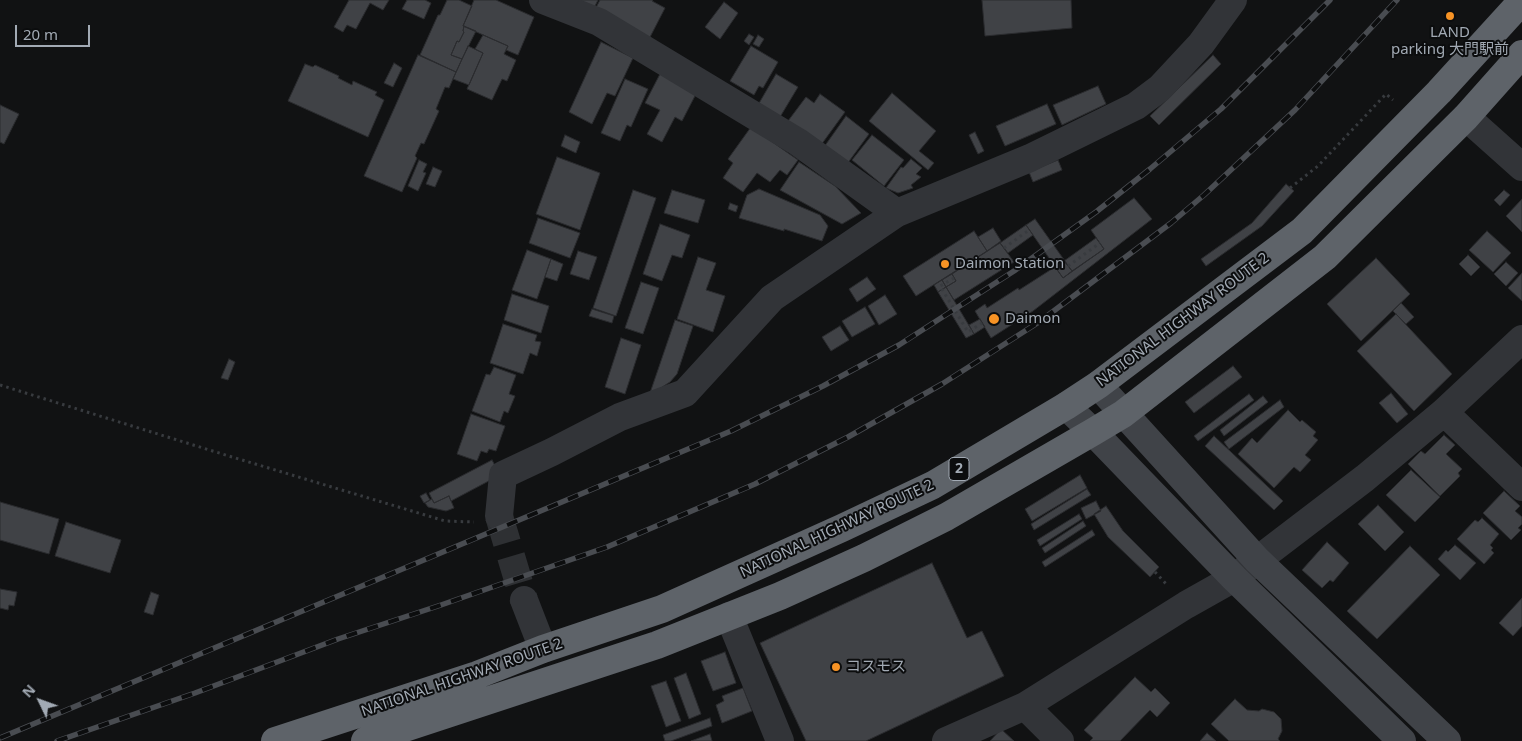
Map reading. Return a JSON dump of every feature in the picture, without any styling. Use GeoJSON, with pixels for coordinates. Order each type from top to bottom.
{"type":"FeatureCollection","features":[{"type":"Feature","properties":{"kind":"highway","name":"NATIONAL HIGHWAY ROUTE 2"},"geometry":{"type":"LineString","coordinates":[[275,741],[477,675],[544,649],[662,609],[842,528],[932,485],[1066,406],[1098,385],[1302,231],[1439,92],[1522,1]]}},
{"type":"Feature","properties":{"kind":"highway","name":"NATIONAL HIGHWAY ROUTE 2"},"geometry":{"type":"LineString","coordinates":[[365,741],[658,645],[789,592],[864,558],[946,517],[1093,432],[1123,414],[1324,258],[1466,117],[1522,54]]}},
{"type":"Feature","properties":{"kind":"street"},"geometry":{"type":"LineString","coordinates":[[542,0],[599,22],[790,137],[896,213]]}},
{"type":"Feature","properties":{"kind":"street"},"geometry":{"type":"LineString","coordinates":[[499,516],[503,475],[620,417],[685,393],[772,298],[896,213],[1030,158],[1136,106],[1160,88],[1201,44],[1233,0]]}},
{"type":"Feature","properties":{"kind":"street"},"geometry":{"type":"LineString","coordinates":[[1466,117],[1522,167]]}},
{"type":"Feature","properties":{"kind":"street"},"geometry":{"type":"LineString","coordinates":[[946,741],[1025,706],[1186,605],[1234,578],[1365,478],[1444,412],[1522,339]]}},
{"type":"Feature","properties":{"kind":"street"},"geometry":{"type":"LineString","coordinates":[[1098,385],[1257,560],[1447,741]]}},
{"type":"Feature","properties":{"kind":"street"},"geometry":{"type":"LineString","coordinates":[[1066,406],[1234,578],[1402,741]]}},
{"type":"Feature","properties":{"kind":"street"},"geometry":{"type":"LineString","coordinates":[[1444,412],[1522,487]]}},
{"type":"Feature","properties":{"kind":"street"},"geometry":{"type":"LineString","coordinates":[[524,600],[544,649]]}},
{"type":"Feature","properties":{"kind":"street"},"geometry":{"type":"LineString","coordinates":[[730,616],[780,741]]}},
{"type":"Feature","properties":{"kind":"street"},"geometry":{"type":"LineString","coordinates":[[1025,706],[1060,741]]}},
{"type":"Feature","properties":{"kind":"path"},"geometry":{"type":"LineString","coordinates":[[1290,188],[1318,166],[1386,94],[1393,100]]}},
{"type":"Feature","properties":{"kind":"path"},"geometry":{"type":"LineString","coordinates":[[1004,248],[1029,230]]}},
{"type":"Feature","properties":{"kind":"path"},"geometry":{"type":"LineString","coordinates":[[1068,266],[1100,243]]}},
{"type":"Feature","properties":{"kind":"path"},"geometry":{"type":"LineString","coordinates":[[954,278],[940,286],[968,332],[982,323]]}},
{"type":"Feature","properties":{"kind":"path"},"geometry":{"type":"LineString","coordinates":[[0,385],[445,521],[479,522],[499,516]]}},
{"type":"Feature","properties":{"kind":"building"},"geometry":{"type":"Polygon","coordinates":[[[349,0],[389,0],[383,10],[370,3],[356,29],[347,25],[343,32],[334,27],[349,0]]]}},
{"type":"Feature","properties":{"kind":"building"},"geometry":{"type":"Polygon","coordinates":[[[407,0],[425,0],[431,3],[424,19],[402,9],[407,0]]]}},
{"type":"Feature","properties":{"kind":"building"},"geometry":{"type":"Polygon","coordinates":[[[447,0],[459,0],[472,6],[463,26],[464,32],[459,42],[457,41],[451,55],[462,59],[456,72],[420,55],[447,0]]]}},
{"type":"Feature","properties":{"kind":"building"},"geometry":{"type":"Polygon","coordinates":[[[474,0],[496,0],[534,17],[518,55],[506,50],[508,46],[463,26],[474,0]]]}},
{"type":"Feature","properties":{"kind":"building"},"geometry":{"type":"Polygon","coordinates":[[[572,0],[598,0],[592,12],[572,0]]]}},
{"type":"Feature","properties":{"kind":"building"},"geometry":{"type":"Polygon","coordinates":[[[600,0],[653,0],[665,8],[648,41],[593,13],[600,0]]]}},
{"type":"Feature","properties":{"kind":"building"},"geometry":{"type":"Polygon","coordinates":[[[982,0],[1071,0],[1072,28],[985,36],[982,0]]]}},
{"type":"Feature","properties":{"kind":"building"},"geometry":{"type":"Polygon","coordinates":[[[724,2],[738,13],[720,39],[705,27],[724,2]]]}},
{"type":"Feature","properties":{"kind":"building"},"geometry":{"type":"Polygon","coordinates":[[[464,26],[476,31],[462,59],[451,55],[457,41],[459,42],[464,32],[464,26]]]}},
{"type":"Feature","properties":{"kind":"building"},"geometry":{"type":"Polygon","coordinates":[[[749,34],[754,37],[749,45],[744,41],[749,34]]]}},
{"type":"Feature","properties":{"kind":"building"},"geometry":{"type":"Polygon","coordinates":[[[483,35],[508,46],[504,54],[516,60],[507,81],[502,79],[492,100],[467,89],[483,53],[475,49],[483,35]]]}},
{"type":"Feature","properties":{"kind":"building"},"geometry":{"type":"Polygon","coordinates":[[[758,35],[764,39],[759,47],[753,44],[758,35]]]}},
{"type":"Feature","properties":{"kind":"building"},"geometry":{"type":"Polygon","coordinates":[[[601,42],[633,58],[615,96],[607,93],[592,124],[569,112],[601,42]]]}},
{"type":"Feature","properties":{"kind":"building"},"geometry":{"type":"Polygon","coordinates":[[[468,46],[483,53],[469,85],[453,79],[468,46]]]}},
{"type":"Feature","properties":{"kind":"building"},"geometry":{"type":"Polygon","coordinates":[[[751,46],[778,62],[763,88],[759,86],[754,95],[730,81],[751,46]]]}},
{"type":"Feature","properties":{"kind":"building"},"geometry":{"type":"Polygon","coordinates":[[[418,55],[456,72],[449,88],[445,87],[436,109],[439,111],[424,144],[421,143],[415,156],[417,158],[402,192],[364,176],[418,55]]]}},
{"type":"Feature","properties":{"kind":"building"},"geometry":{"type":"Polygon","coordinates":[[[1213,55],[1221,64],[1159,125],[1150,116],[1213,55]]]}},
{"type":"Feature","properties":{"kind":"building"},"geometry":{"type":"Polygon","coordinates":[[[394,63],[402,68],[393,87],[384,83],[394,63]]]}},
{"type":"Feature","properties":{"kind":"building"},"geometry":{"type":"Polygon","coordinates":[[[305,64],[313,67],[315,65],[339,76],[338,78],[352,85],[353,81],[377,92],[375,95],[384,100],[368,137],[288,101],[305,64]]]}},
{"type":"Feature","properties":{"kind":"building"},"geometry":{"type":"Polygon","coordinates":[[[660,74],[697,92],[682,121],[675,117],[662,142],[647,134],[660,110],[645,103],[660,74]]]}},
{"type":"Feature","properties":{"kind":"building"},"geometry":{"type":"Polygon","coordinates":[[[776,74],[798,87],[780,117],[758,105],[776,74]]]}},
{"type":"Feature","properties":{"kind":"building"},"geometry":{"type":"Polygon","coordinates":[[[625,79],[648,89],[631,127],[627,125],[620,141],[601,133],[625,79]]]}},
{"type":"Feature","properties":{"kind":"building"},"geometry":{"type":"Polygon","coordinates":[[[1098,86],[1106,104],[1062,125],[1053,105],[1098,86]]]}},
{"type":"Feature","properties":{"kind":"building"},"geometry":{"type":"Polygon","coordinates":[[[892,93],[936,131],[919,151],[934,163],[928,170],[869,121],[892,93]]]}},
{"type":"Feature","properties":{"kind":"building"},"geometry":{"type":"Polygon","coordinates":[[[820,94],[845,112],[821,145],[788,121],[806,97],[814,103],[820,94]]]}},
{"type":"Feature","properties":{"kind":"building"},"geometry":{"type":"Polygon","coordinates":[[[1047,104],[1056,124],[1005,146],[996,126],[1047,104]]]}},
{"type":"Feature","properties":{"kind":"building"},"geometry":{"type":"Polygon","coordinates":[[[0,105],[19,114],[4,144],[0,142],[0,105]]]}},
{"type":"Feature","properties":{"kind":"building"},"geometry":{"type":"Polygon","coordinates":[[[846,116],[869,134],[847,164],[824,147],[846,116]]]}},
{"type":"Feature","properties":{"kind":"building"},"geometry":{"type":"Polygon","coordinates":[[[751,127],[798,160],[787,175],[780,170],[770,182],[757,173],[743,192],[723,178],[733,163],[728,159],[751,127]]]}},
{"type":"Feature","properties":{"kind":"building"},"geometry":{"type":"Polygon","coordinates":[[[975,132],[984,151],[978,154],[969,135],[975,132]]]}},
{"type":"Feature","properties":{"kind":"building"},"geometry":{"type":"Polygon","coordinates":[[[565,135],[580,142],[576,153],[561,146],[565,135]]]}},
{"type":"Feature","properties":{"kind":"building"},"geometry":{"type":"Polygon","coordinates":[[[872,135],[904,160],[884,186],[852,160],[872,135]]]}},
{"type":"Feature","properties":{"kind":"building"},"geometry":{"type":"Polygon","coordinates":[[[557,157],[600,173],[580,230],[536,214],[557,157]]]}},
{"type":"Feature","properties":{"kind":"building"},"geometry":{"type":"Polygon","coordinates":[[[911,159],[922,168],[916,174],[921,177],[911,185],[913,188],[898,193],[886,188],[901,167],[903,168],[911,159]]]}},
{"type":"Feature","properties":{"kind":"building"},"geometry":{"type":"Polygon","coordinates":[[[419,160],[427,164],[423,172],[426,173],[418,191],[408,186],[419,160]]]}},
{"type":"Feature","properties":{"kind":"building"},"geometry":{"type":"Polygon","coordinates":[[[1058,160],[1062,170],[1033,182],[1029,172],[1058,160]]]}},
{"type":"Feature","properties":{"kind":"building"},"geometry":{"type":"Polygon","coordinates":[[[799,162],[835,186],[861,213],[842,224],[780,190],[799,162]]]}},
{"type":"Feature","properties":{"kind":"building"},"geometry":{"type":"Polygon","coordinates":[[[433,167],[442,171],[435,187],[426,184],[433,167]]]}},
{"type":"Feature","properties":{"kind":"building"},"geometry":{"type":"Polygon","coordinates":[[[1286,184],[1294,191],[1262,226],[1206,266],[1201,259],[1252,223],[1286,184]]]}},
{"type":"Feature","properties":{"kind":"building"},"geometry":{"type":"Polygon","coordinates":[[[759,189],[820,215],[828,226],[822,241],[739,218],[747,195],[759,189]]]}},
{"type":"Feature","properties":{"kind":"building"},"geometry":{"type":"Polygon","coordinates":[[[633,190],[656,198],[616,316],[593,308],[633,190]]]}},
{"type":"Feature","properties":{"kind":"building"},"geometry":{"type":"Polygon","coordinates":[[[672,190],[705,200],[698,223],[664,213],[672,190]]]}},
{"type":"Feature","properties":{"kind":"building"},"geometry":{"type":"Polygon","coordinates":[[[1504,190],[1510,195],[1500,206],[1494,200],[1504,190]]]}},
{"type":"Feature","properties":{"kind":"building"},"geometry":{"type":"Polygon","coordinates":[[[1134,198],[1152,219],[1033,311],[991,338],[975,311],[985,304],[987,308],[1055,267],[1063,278],[1104,249],[1091,230],[1134,198]]]}},
{"type":"Feature","properties":{"kind":"building"},"geometry":{"type":"Polygon","coordinates":[[[1522,199],[1522,232],[1506,216],[1522,199]]]}},
{"type":"Feature","properties":{"kind":"building"},"geometry":{"type":"Polygon","coordinates":[[[730,203],[738,206],[736,212],[728,209],[730,203]]]}},
{"type":"Feature","properties":{"kind":"building"},"geometry":{"type":"Polygon","coordinates":[[[538,218],[580,233],[570,258],[529,243],[538,218]]]}},
{"type":"Feature","properties":{"kind":"building"},"geometry":{"type":"Polygon","coordinates":[[[1035,219],[1072,271],[1063,278],[1026,225],[1035,219]]]}},
{"type":"Feature","properties":{"kind":"building"},"geometry":{"type":"Polygon","coordinates":[[[660,224],[690,235],[682,258],[672,255],[662,281],[643,274],[660,224]]]}},
{"type":"Feature","properties":{"kind":"building"},"geometry":{"type":"Polygon","coordinates":[[[1026,225],[1033,235],[1008,253],[1000,243],[1026,225]]]}},
{"type":"Feature","properties":{"kind":"building"},"geometry":{"type":"Polygon","coordinates":[[[993,228],[1001,241],[987,251],[978,237],[993,228]]]}},
{"type":"Feature","properties":{"kind":"building","name":"Daimon Station"},"geometry":{"type":"Polygon","coordinates":[[[974,231],[987,251],[916,296],[903,276],[974,231]]]}},
{"type":"Feature","properties":{"kind":"building"},"geometry":{"type":"Polygon","coordinates":[[[1487,231],[1511,253],[1493,272],[1469,250],[1487,231]]]}},
{"type":"Feature","properties":{"kind":"building"},"geometry":{"type":"Polygon","coordinates":[[[1096,238],[1104,249],[1072,271],[1064,261],[1096,238]]]}},
{"type":"Feature","properties":{"kind":"building"},"geometry":{"type":"Polygon","coordinates":[[[1000,243],[1014,262],[954,300],[946,287],[956,281],[952,274],[1000,243]]]}},
{"type":"Feature","properties":{"kind":"building"},"geometry":{"type":"Polygon","coordinates":[[[527,250],[551,259],[537,299],[512,290],[527,250]]]}},
{"type":"Feature","properties":{"kind":"building"},"geometry":{"type":"Polygon","coordinates":[[[578,251],[597,257],[589,280],[570,274],[578,251]]]}},
{"type":"Feature","properties":{"kind":"building"},"geometry":{"type":"Polygon","coordinates":[[[1468,255],[1480,267],[1471,276],[1459,264],[1468,255]]]}},
{"type":"Feature","properties":{"kind":"building"},"geometry":{"type":"Polygon","coordinates":[[[698,257],[716,263],[706,290],[725,296],[713,332],[677,319],[698,257]]]}},
{"type":"Feature","properties":{"kind":"building"},"geometry":{"type":"Polygon","coordinates":[[[1376,258],[1410,294],[1361,341],[1327,304],[1376,258]]]}},
{"type":"Feature","properties":{"kind":"building"},"geometry":{"type":"Polygon","coordinates":[[[551,259],[563,264],[557,281],[545,277],[551,259]]]}},
{"type":"Feature","properties":{"kind":"building"},"geometry":{"type":"Polygon","coordinates":[[[1506,262],[1518,273],[1506,286],[1494,274],[1506,262]]]}},
{"type":"Feature","properties":{"kind":"building"},"geometry":{"type":"Polygon","coordinates":[[[1522,273],[1522,301],[1508,288],[1522,273]]]}},
{"type":"Feature","properties":{"kind":"building"},"geometry":{"type":"Polygon","coordinates":[[[952,274],[956,281],[946,287],[942,280],[952,274]]]}},
{"type":"Feature","properties":{"kind":"building"},"geometry":{"type":"Polygon","coordinates":[[[867,277],[876,289],[857,302],[849,289],[867,277]]]}},
{"type":"Feature","properties":{"kind":"building"},"geometry":{"type":"Polygon","coordinates":[[[942,280],[946,287],[938,292],[934,285],[942,280]]]}},
{"type":"Feature","properties":{"kind":"building"},"geometry":{"type":"Polygon","coordinates":[[[641,282],[659,288],[643,334],[625,328],[641,282]]]}},
{"type":"Feature","properties":{"kind":"building"},"geometry":{"type":"Polygon","coordinates":[[[946,287],[974,334],[966,338],[938,292],[946,287]]]}},
{"type":"Feature","properties":{"kind":"building"},"geometry":{"type":"Polygon","coordinates":[[[512,294],[549,306],[541,333],[504,320],[512,294]]]}},
{"type":"Feature","properties":{"kind":"building"},"geometry":{"type":"Polygon","coordinates":[[[885,295],[897,314],[879,325],[868,306],[885,295]]]}},
{"type":"Feature","properties":{"kind":"building"},"geometry":{"type":"Polygon","coordinates":[[[1401,303],[1414,317],[1406,324],[1393,311],[1401,303]]]}},
{"type":"Feature","properties":{"kind":"building"},"geometry":{"type":"Polygon","coordinates":[[[865,307],[875,324],[852,337],[842,321],[865,307]]]}},
{"type":"Feature","properties":{"kind":"building"},"geometry":{"type":"Polygon","coordinates":[[[592,309],[614,316],[612,323],[589,316],[592,309]]]}},
{"type":"Feature","properties":{"kind":"building"},"geometry":{"type":"Polygon","coordinates":[[[1396,314],[1452,374],[1414,411],[1357,351],[1396,314]]]}},
{"type":"Feature","properties":{"kind":"building"},"geometry":{"type":"Polygon","coordinates":[[[980,319],[985,327],[974,334],[969,325],[980,319]]]}},
{"type":"Feature","properties":{"kind":"building"},"geometry":{"type":"Polygon","coordinates":[[[675,320],[693,326],[677,374],[670,382],[650,393],[675,320]]]}},
{"type":"Feature","properties":{"kind":"building"},"geometry":{"type":"Polygon","coordinates":[[[503,324],[537,335],[535,341],[541,342],[537,356],[530,353],[523,374],[490,363],[503,324]]]}},
{"type":"Feature","properties":{"kind":"building"},"geometry":{"type":"Polygon","coordinates":[[[840,326],[849,340],[831,351],[822,337],[840,326]]]}},
{"type":"Feature","properties":{"kind":"building"},"geometry":{"type":"Polygon","coordinates":[[[621,338],[641,345],[625,394],[605,387],[621,338]]]}},
{"type":"Feature","properties":{"kind":"building"},"geometry":{"type":"Polygon","coordinates":[[[229,359],[235,362],[228,380],[221,378],[229,359]]]}},
{"type":"Feature","properties":{"kind":"building"},"geometry":{"type":"Polygon","coordinates":[[[1233,366],[1242,377],[1194,413],[1185,402],[1233,366]]]}},
{"type":"Feature","properties":{"kind":"building"},"geometry":{"type":"Polygon","coordinates":[[[494,367],[516,375],[509,394],[515,396],[508,413],[504,411],[500,422],[472,411],[486,374],[490,375],[494,367]]]}},
{"type":"Feature","properties":{"kind":"building"},"geometry":{"type":"Polygon","coordinates":[[[1391,393],[1408,414],[1397,423],[1379,403],[1391,393]]]}},
{"type":"Feature","properties":{"kind":"building"},"geometry":{"type":"Polygon","coordinates":[[[1249,394],[1254,400],[1198,441],[1194,436],[1249,394]]]}},
{"type":"Feature","properties":{"kind":"building"},"geometry":{"type":"Polygon","coordinates":[[[1263,396],[1268,402],[1224,436],[1220,430],[1263,396]]]}},
{"type":"Feature","properties":{"kind":"building"},"geometry":{"type":"Polygon","coordinates":[[[1280,400],[1284,407],[1229,449],[1224,442],[1280,400]]]}},
{"type":"Feature","properties":{"kind":"building"},"geometry":{"type":"Polygon","coordinates":[[[1288,410],[1300,422],[1302,420],[1316,432],[1313,436],[1318,440],[1305,455],[1311,460],[1300,472],[1294,467],[1274,488],[1238,454],[1252,438],[1257,443],[1288,410]]]}},
{"type":"Feature","properties":{"kind":"building"},"geometry":{"type":"Polygon","coordinates":[[[471,414],[505,426],[496,451],[489,449],[487,453],[481,451],[477,461],[457,454],[471,414]]]}},
{"type":"Feature","properties":{"kind":"building"},"geometry":{"type":"Polygon","coordinates":[[[1444,435],[1455,445],[1446,454],[1462,469],[1458,473],[1460,476],[1440,496],[1408,464],[1421,451],[1425,454],[1444,435]]]}},
{"type":"Feature","properties":{"kind":"building"},"geometry":{"type":"Polygon","coordinates":[[[1214,436],[1283,501],[1274,510],[1205,446],[1214,436]]]}},
{"type":"Feature","properties":{"kind":"building"},"geometry":{"type":"Polygon","coordinates":[[[492,460],[500,475],[451,501],[449,496],[434,503],[429,493],[492,460]]]}},
{"type":"Feature","properties":{"kind":"building"},"geometry":{"type":"Polygon","coordinates":[[[1411,470],[1440,497],[1415,522],[1386,495],[1411,470]]]}},
{"type":"Feature","properties":{"kind":"building"},"geometry":{"type":"Polygon","coordinates":[[[1080,475],[1087,488],[1032,521],[1025,509],[1080,475]]]}},
{"type":"Feature","properties":{"kind":"building"},"geometry":{"type":"Polygon","coordinates":[[[1087,489],[1091,495],[1034,530],[1031,524],[1087,489]]]}},
{"type":"Feature","properties":{"kind":"building"},"geometry":{"type":"Polygon","coordinates":[[[1504,491],[1520,506],[1515,511],[1522,517],[1522,524],[1518,528],[1521,530],[1511,540],[1483,513],[1504,491]]]}},
{"type":"Feature","properties":{"kind":"building"},"geometry":{"type":"Polygon","coordinates":[[[426,493],[430,500],[424,503],[420,496],[426,493]]]}},
{"type":"Feature","properties":{"kind":"building"},"geometry":{"type":"Polygon","coordinates":[[[449,496],[454,508],[446,511],[428,507],[425,503],[432,499],[434,503],[449,496]]]}},
{"type":"Feature","properties":{"kind":"building"},"geometry":{"type":"Polygon","coordinates":[[[1096,501],[1101,511],[1086,519],[1081,508],[1096,501]]]}},
{"type":"Feature","properties":{"kind":"building"},"geometry":{"type":"Polygon","coordinates":[[[0,502],[59,519],[49,554],[0,540],[0,502]]]}},
{"type":"Feature","properties":{"kind":"building"},"geometry":{"type":"Polygon","coordinates":[[[1378,505],[1404,532],[1385,551],[1358,524],[1378,505]]]}},
{"type":"Feature","properties":{"kind":"building"},"geometry":{"type":"Polygon","coordinates":[[[1106,506],[1123,531],[1159,567],[1150,577],[1108,537],[1094,514],[1106,506]]]}},
{"type":"Feature","properties":{"kind":"building"},"geometry":{"type":"Polygon","coordinates":[[[1079,514],[1082,519],[1040,546],[1037,540],[1079,514]]]}},
{"type":"Feature","properties":{"kind":"building"},"geometry":{"type":"Polygon","coordinates":[[[1482,518],[1499,534],[1490,545],[1494,553],[1484,564],[1457,539],[1475,520],[1478,522],[1482,518]]]}},
{"type":"Feature","properties":{"kind":"building"},"geometry":{"type":"Polygon","coordinates":[[[1083,521],[1086,526],[1045,553],[1042,548],[1083,521]]]}},
{"type":"Feature","properties":{"kind":"building"},"geometry":{"type":"Polygon","coordinates":[[[66,522],[121,540],[110,573],[55,556],[66,522]]]}},
{"type":"Feature","properties":{"kind":"building"},"geometry":{"type":"Polygon","coordinates":[[[1092,530],[1095,535],[1045,567],[1042,562],[1092,530]]]}},
{"type":"Feature","properties":{"kind":"building"},"geometry":{"type":"Polygon","coordinates":[[[1327,542],[1349,563],[1333,582],[1330,580],[1322,588],[1302,570],[1327,542]]]}},
{"type":"Feature","properties":{"kind":"building"},"geometry":{"type":"Polygon","coordinates":[[[1455,545],[1476,563],[1460,580],[1438,559],[1446,550],[1448,552],[1455,545]]]}},
{"type":"Feature","properties":{"kind":"building"},"geometry":{"type":"Polygon","coordinates":[[[1410,546],[1440,575],[1377,639],[1347,611],[1410,546]]]}},
{"type":"Feature","properties":{"kind":"building"},"geometry":{"type":"Polygon","coordinates":[[[932,563],[967,638],[982,631],[1004,676],[866,741],[806,741],[760,643],[932,563]]]}},
{"type":"Feature","properties":{"kind":"building"},"geometry":{"type":"Polygon","coordinates":[[[0,589],[17,592],[14,606],[9,605],[8,610],[0,608],[0,589]]]}},
{"type":"Feature","properties":{"kind":"building"},"geometry":{"type":"Polygon","coordinates":[[[151,592],[159,595],[153,615],[144,612],[151,592]]]}},
{"type":"Feature","properties":{"kind":"building"},"geometry":{"type":"Polygon","coordinates":[[[1522,598],[1522,626],[1513,636],[1499,623],[1522,598]]]}},
{"type":"Feature","properties":{"kind":"building"},"geometry":{"type":"Polygon","coordinates":[[[725,652],[736,683],[713,691],[701,661],[725,652]]]}},
{"type":"Feature","properties":{"kind":"building"},"geometry":{"type":"Polygon","coordinates":[[[686,673],[701,714],[689,719],[674,678],[686,673]]]}},
{"type":"Feature","properties":{"kind":"building"},"geometry":{"type":"Polygon","coordinates":[[[1135,677],[1151,692],[1155,688],[1170,703],[1157,717],[1150,710],[1120,741],[1090,741],[1093,738],[1084,730],[1135,677]]]}},
{"type":"Feature","properties":{"kind":"building"},"geometry":{"type":"Polygon","coordinates":[[[666,681],[681,721],[666,727],[651,686],[666,681]]]}},
{"type":"Feature","properties":{"kind":"building"},"geometry":{"type":"Polygon","coordinates":[[[743,688],[752,711],[722,723],[716,705],[724,701],[722,696],[743,688]]]}},
{"type":"Feature","properties":{"kind":"building"},"geometry":{"type":"Polygon","coordinates":[[[1235,699],[1247,710],[1259,711],[1262,709],[1274,712],[1281,719],[1282,731],[1278,739],[1280,741],[1229,741],[1211,724],[1235,699]]]}},
{"type":"Feature","properties":{"kind":"building"},"geometry":{"type":"Polygon","coordinates":[[[710,718],[712,726],[671,741],[665,741],[663,735],[710,718]]]}},
{"type":"Feature","properties":{"kind":"building"},"geometry":{"type":"Polygon","coordinates":[[[1001,729],[1014,741],[990,741],[1001,729]]]}},
{"type":"Feature","properties":{"kind":"building"},"geometry":{"type":"Polygon","coordinates":[[[1207,733],[1216,741],[1200,741],[1207,733]]]}},
{"type":"Feature","properties":{"kind":"building"},"geometry":{"type":"Polygon","coordinates":[[[710,734],[712,741],[691,741],[710,734]]]}},
{"type":"Feature","properties":{"kind":"tunnel"},"geometry":{"type":"LineString","coordinates":[[499,516],[524,600]]}},
{"type":"Feature","properties":{"kind":"railway"},"geometry":{"type":"LineString","coordinates":[[0,738],[731,431],[823,386],[899,345],[1014,271],[1096,212],[1150,169],[1221,109],[1330,0]]}},
{"type":"Feature","properties":{"kind":"railway"},"geometry":{"type":"LineString","coordinates":[[57,741],[195,693],[338,639],[607,547],[755,484],[848,437],[942,384],[1039,322],[1171,223],[1204,195],[1295,110],[1397,0]]}},
{"type":"Feature","properties":{"kind":"place","name":"LAND parking 大門駅前"},"geometry":{"type":"Point","coordinates":[1450,16]}},
{"type":"Feature","properties":{"kind":"place","name":"Daimon Station"},"geometry":{"type":"Point","coordinates":[945,264]}},
{"type":"Feature","properties":{"kind":"place","name":"Daimon"},"geometry":{"type":"Point","coordinates":[994,319]}},
{"type":"Feature","properties":{"kind":"place","name":"コスモス"},"geometry":{"type":"Point","coordinates":[836,667]}}]}
